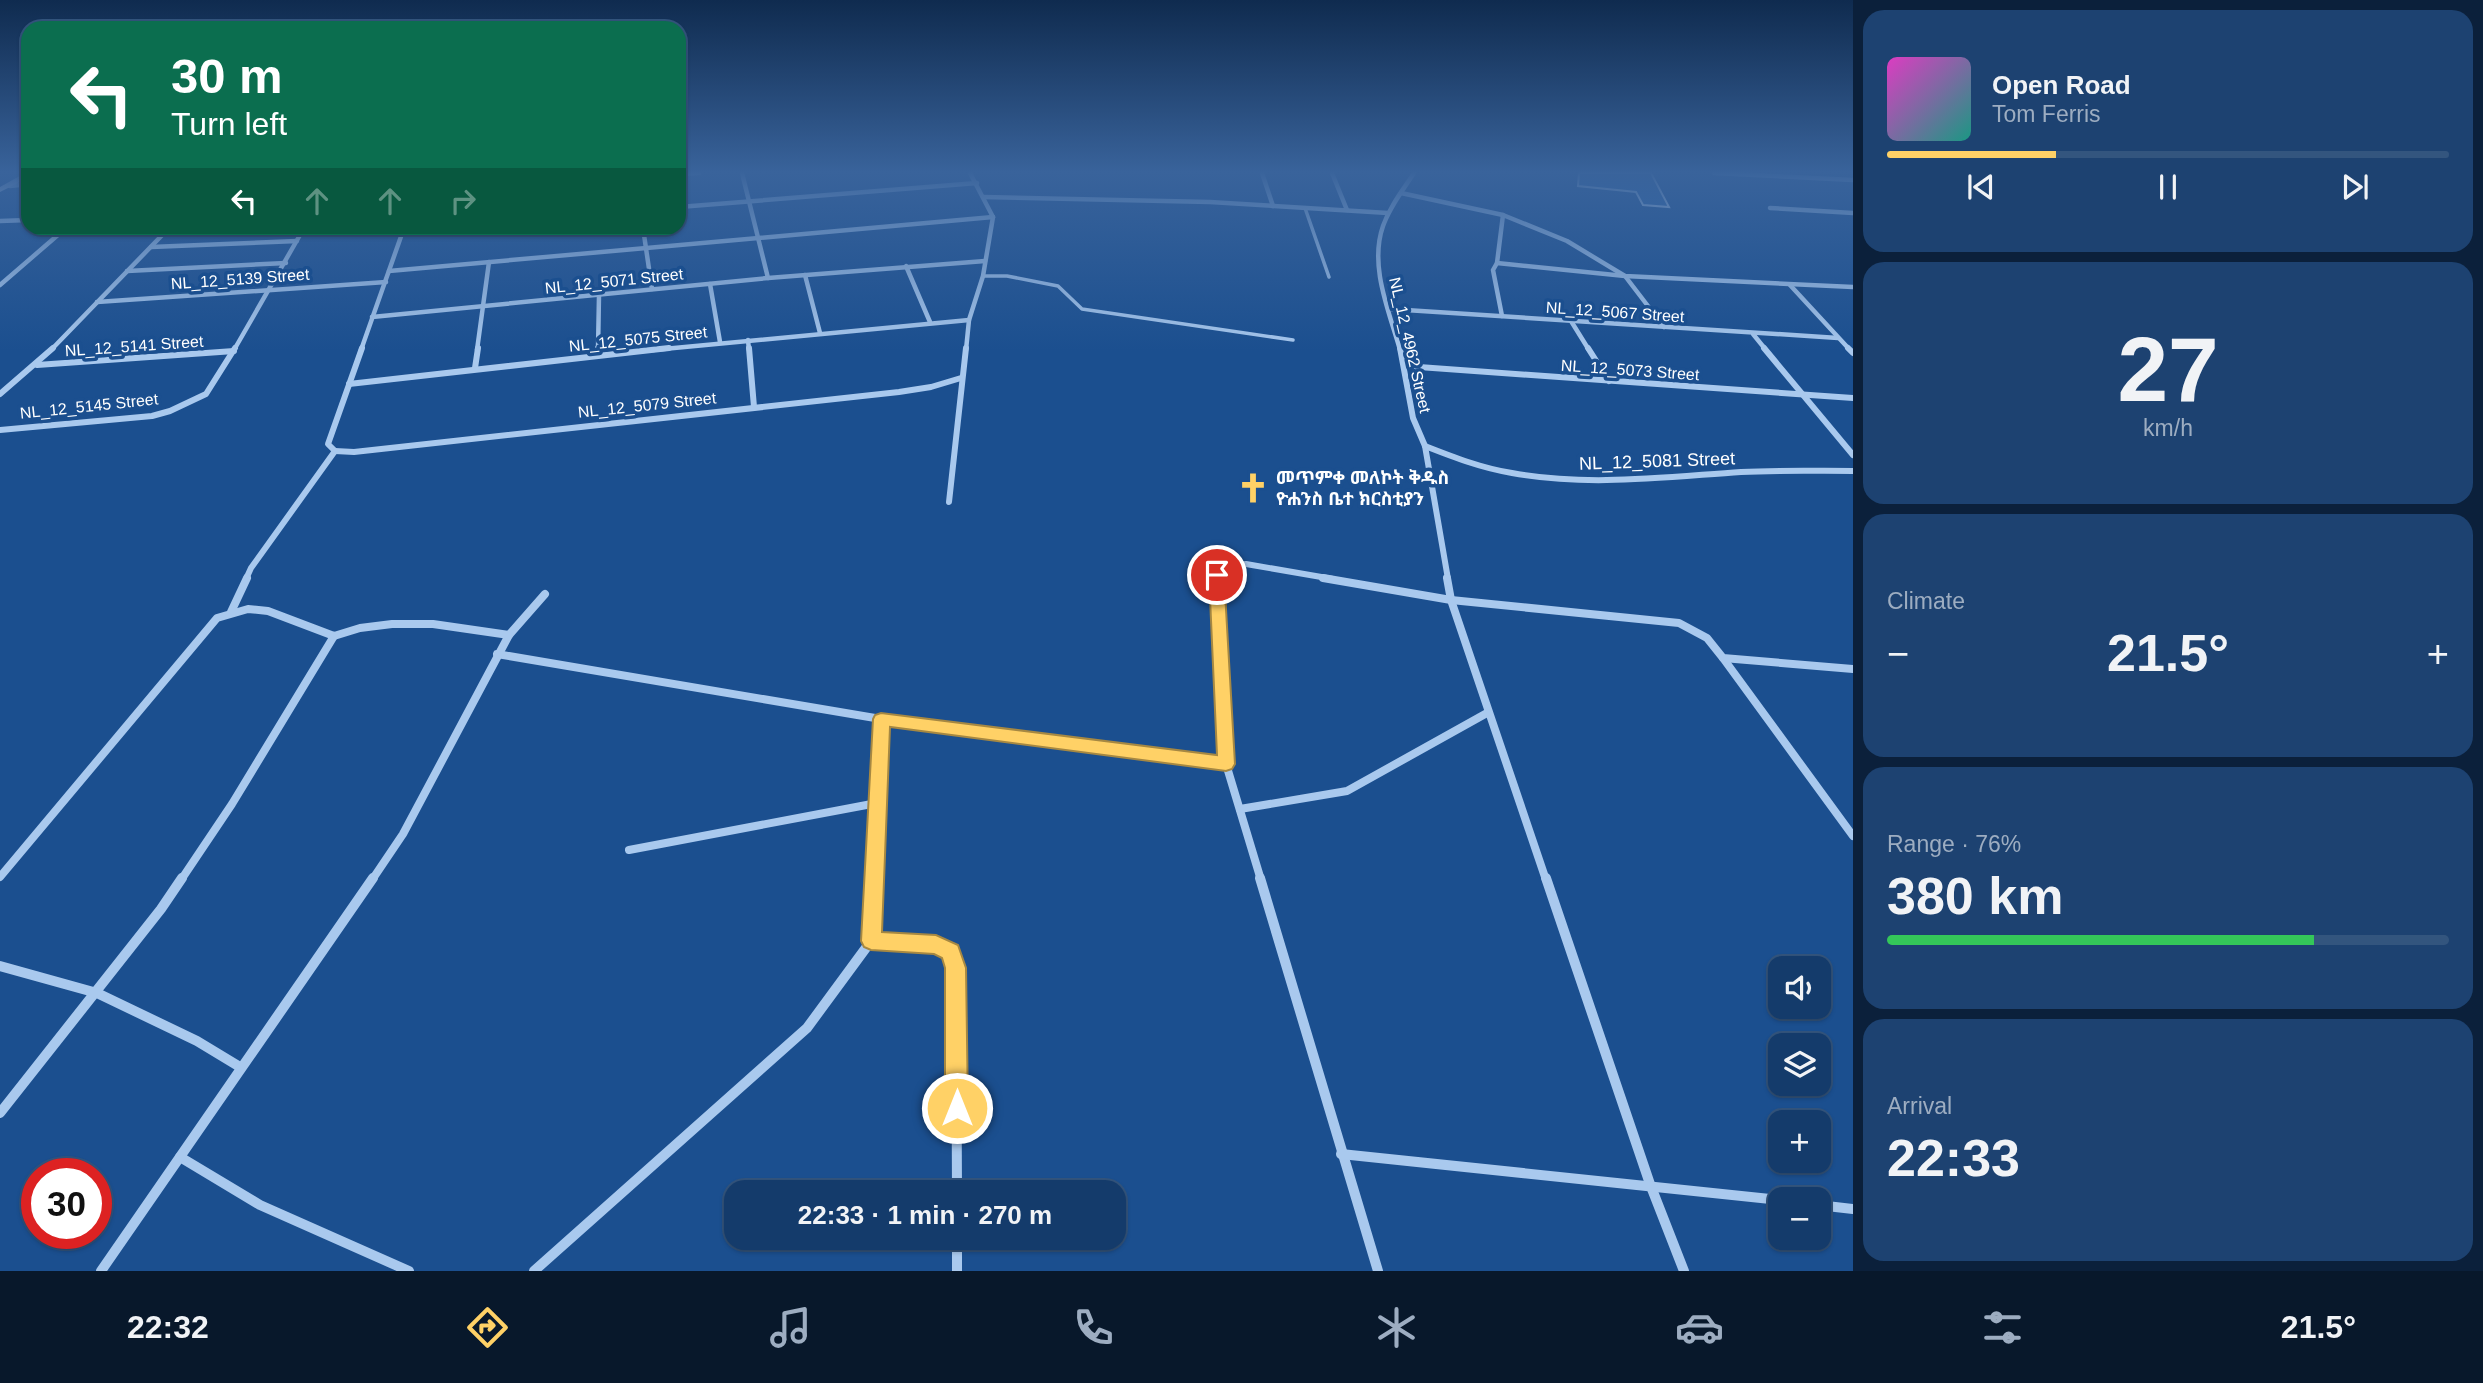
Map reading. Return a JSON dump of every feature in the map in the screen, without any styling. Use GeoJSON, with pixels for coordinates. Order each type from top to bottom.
{"type":"FeatureCollection","features":[{"type":"Feature","properties":{"kind":"street"},"geometry":{"type":"LineString","coordinates":[[757,232],[768,278]]}},
{"type":"Feature","properties":{"kind":"street"},"geometry":{"type":"LineString","coordinates":[[389,271],[813,232]]}},
{"type":"Feature","properties":{"kind":"street"},"geometry":{"type":"LineString","coordinates":[[949,502],[961,378],[970,320],[983,276],[990,232]]}},
{"type":"Feature","properties":{"kind":"street","name":"NL_12_4962 Street"},"geometry":{"type":"LineString","coordinates":[[1382,232],[1379,243],[1379,271],[1405,366],[1418,435],[1425,446],[1451,600],[1487,713],[1650,1184],[1684,1271]]}},
{"type":"Feature","properties":{"kind":"street"},"geometry":{"type":"LineString","coordinates":[[1501,232],[1497,263],[1493,270],[1502,316]]}},
{"type":"Feature","properties":{"kind":"street"},"geometry":{"type":"LineString","coordinates":[[1546,232],[1567,241],[1625,276],[1664,327]]}},
{"type":"Feature","properties":{"kind":"street"},"geometry":{"type":"LineString","coordinates":[[0,285],[58,235]]}},
{"type":"Feature","properties":{"kind":"street","name":"NL_12_5145 Street"},"geometry":{"type":"LineString","coordinates":[[0,394],[36,365],[162,235]]}},
{"type":"Feature","properties":{"kind":"street"},"geometry":{"type":"LineString","coordinates":[[234,351],[300,235]]}},
{"type":"Feature","properties":{"kind":"street"},"geometry":{"type":"LineString","coordinates":[[231,612],[251,568],[335,451],[328,444],[401,235]]}},
{"type":"Feature","properties":{"kind":"street"},"geometry":{"type":"LineString","coordinates":[[644,235],[652,289]]}},
{"type":"Feature","properties":{"kind":"street"},"geometry":{"type":"LineString","coordinates":[[150,247],[297,240]]}},
{"type":"Feature","properties":{"kind":"street","name":"NL_12_5071 Street"},"geometry":{"type":"LineString","coordinates":[[372,317],[768,278],[985,261]]}},
{"type":"Feature","properties":{"kind":"street"},"geometry":{"type":"LineString","coordinates":[[475,368],[489,262]]}},
{"type":"Feature","properties":{"kind":"street"},"geometry":{"type":"LineString","coordinates":[[127,271],[286,263]]}},
{"type":"Feature","properties":{"kind":"street"},"geometry":{"type":"LineString","coordinates":[[1497,263],[1625,276],[1853,287]]}},
{"type":"Feature","properties":{"kind":"street"},"geometry":{"type":"LineString","coordinates":[[906,266],[930,322]]}},
{"type":"Feature","properties":{"kind":"street"},"geometry":{"type":"LineString","coordinates":[[804,275],[820,333]]}},
{"type":"Feature","properties":{"kind":"street","name":"NL_12_5139 Street"},"geometry":{"type":"LineString","coordinates":[[97,302],[386,282]]}},
{"type":"Feature","properties":{"kind":"street"},"geometry":{"type":"LineString","coordinates":[[710,284],[720,342]]}},
{"type":"Feature","properties":{"kind":"street"},"geometry":{"type":"LineString","coordinates":[[1790,285],[1853,353]]}},
{"type":"Feature","properties":{"kind":"street"},"geometry":{"type":"LineString","coordinates":[[598,355],[599,295]]}},
{"type":"Feature","properties":{"kind":"street","name":"NL_12_5067 Street"},"geometry":{"type":"LineString","coordinates":[[1390,309],[1838,338]]}},
{"type":"Feature","properties":{"kind":"street","name":"NL_12_5075 Street"},"geometry":{"type":"LineString","coordinates":[[349,384],[720,342],[970,320]]}},
{"type":"Feature","properties":{"kind":"street"},"geometry":{"type":"LineString","coordinates":[[1571,321],[1609,382]]}},
{"type":"Feature","properties":{"kind":"street"},"geometry":{"type":"LineString","coordinates":[[1753,334],[1853,454]]}},
{"type":"Feature","properties":{"kind":"street"},"geometry":{"type":"LineString","coordinates":[[748,340],[754,407]]}},
{"type":"Feature","properties":{"kind":"street","name":"NL_12_5145 Street"},"geometry":{"type":"LineString","coordinates":[[0,430],[152,416],[206,394],[234,351]]}},
{"type":"Feature","properties":{"kind":"street","name":"NL_12_5141 Street"},"geometry":{"type":"LineString","coordinates":[[36,365],[234,351]]}},
{"type":"Feature","properties":{"kind":"street","name":"NL_12_5073 Street"},"geometry":{"type":"LineString","coordinates":[[1405,366],[1853,398]]}},
{"type":"Feature","properties":{"kind":"street","name":"NL_12_5079 Street"},"geometry":{"type":"LineString","coordinates":[[335,451],[368,450],[899,392],[932,387],[961,378]]}},
{"type":"Feature","properties":{"kind":"street","name":"NL_12_5081 Street"},"geometry":{"type":"LineString","coordinates":[[1425,446],[1444,455],[1488,468],[1587,481],[1786,469],[1853,471]]}},
{"type":"Feature","properties":{"kind":"street"},"geometry":{"type":"LineString","coordinates":[[1378,1271],[1226,764],[1217,575],[1228,566],[1246,564],[1451,600],[1679,623],[1707,638],[1853,836]]}},
{"type":"Feature","properties":{"kind":"street"},"geometry":{"type":"LineString","coordinates":[[101,1271],[403,834],[497,654],[509,635],[545,594]]}},
{"type":"Feature","properties":{"kind":"street"},"geometry":{"type":"LineString","coordinates":[[0,877],[218,618],[248,609],[268,611],[334,636],[360,628],[392,624],[433,624],[509,635]]}},
{"type":"Feature","properties":{"kind":"street"},"geometry":{"type":"LineString","coordinates":[[0,1113],[161,909],[232,804],[334,636]]}},
{"type":"Feature","properties":{"kind":"street"},"geometry":{"type":"LineString","coordinates":[[497,654],[881,719],[1226,764]]}},
{"type":"Feature","properties":{"kind":"street"},"geometry":{"type":"LineString","coordinates":[[1723,658],[1853,668]]}},
{"type":"Feature","properties":{"kind":"street"},"geometry":{"type":"LineString","coordinates":[[1240,809],[1347,791],[1487,713]]}},
{"type":"Feature","properties":{"kind":"street"},"geometry":{"type":"LineString","coordinates":[[534,1271],[807,1028],[871,941],[881,719]]}},
{"type":"Feature","properties":{"kind":"street"},"geometry":{"type":"LineString","coordinates":[[629,850],[877,803]]}},
{"type":"Feature","properties":{"kind":"street"},"geometry":{"type":"LineString","coordinates":[[871,941],[936,944],[950,952],[956,968],[957,1180]]}},
{"type":"Feature","properties":{"kind":"street"},"geometry":{"type":"LineString","coordinates":[[0,965],[97,993],[197,1041],[240,1067]]}},
{"type":"Feature","properties":{"kind":"street"},"geometry":{"type":"LineString","coordinates":[[1341,1154],[1650,1184],[1768,1199]]}},
{"type":"Feature","properties":{"kind":"street"},"geometry":{"type":"LineString","coordinates":[[180,1157],[260,1205],[410,1271]]}},
{"type":"Feature","properties":{"kind":"street"},"geometry":{"type":"LineString","coordinates":[[1831,1206],[1853,1209]]}},
{"type":"Feature","properties":{"kind":"street"},"geometry":{"type":"LineString","coordinates":[[957,1250],[957,1271]]}},
{"type":"Feature","properties":{"kind":"lane"},"geometry":{"type":"LineString","coordinates":[[1314,232],[1329,277]]}},
{"type":"Feature","properties":{"kind":"lane"},"geometry":{"type":"LineString","coordinates":[[983,276],[1007,276],[1058,286],[1082,309],[1293,340]]}},
{"type":"Feature","properties":{"kind":"place","name":"መጥምቀ መለኮት ቅዱስ ዮሐንስ ቤተ ክርስቲያን"},"geometry":{"type":"Point","coordinates":[1253,488]}},
{"type":"Feature","properties":{"kind":"route"},"geometry":{"type":"LineString","coordinates":[[957,1108],[956,968],[950,952],[936,944],[871,941],[881,719],[1226,764],[1217,575]]}}]}
